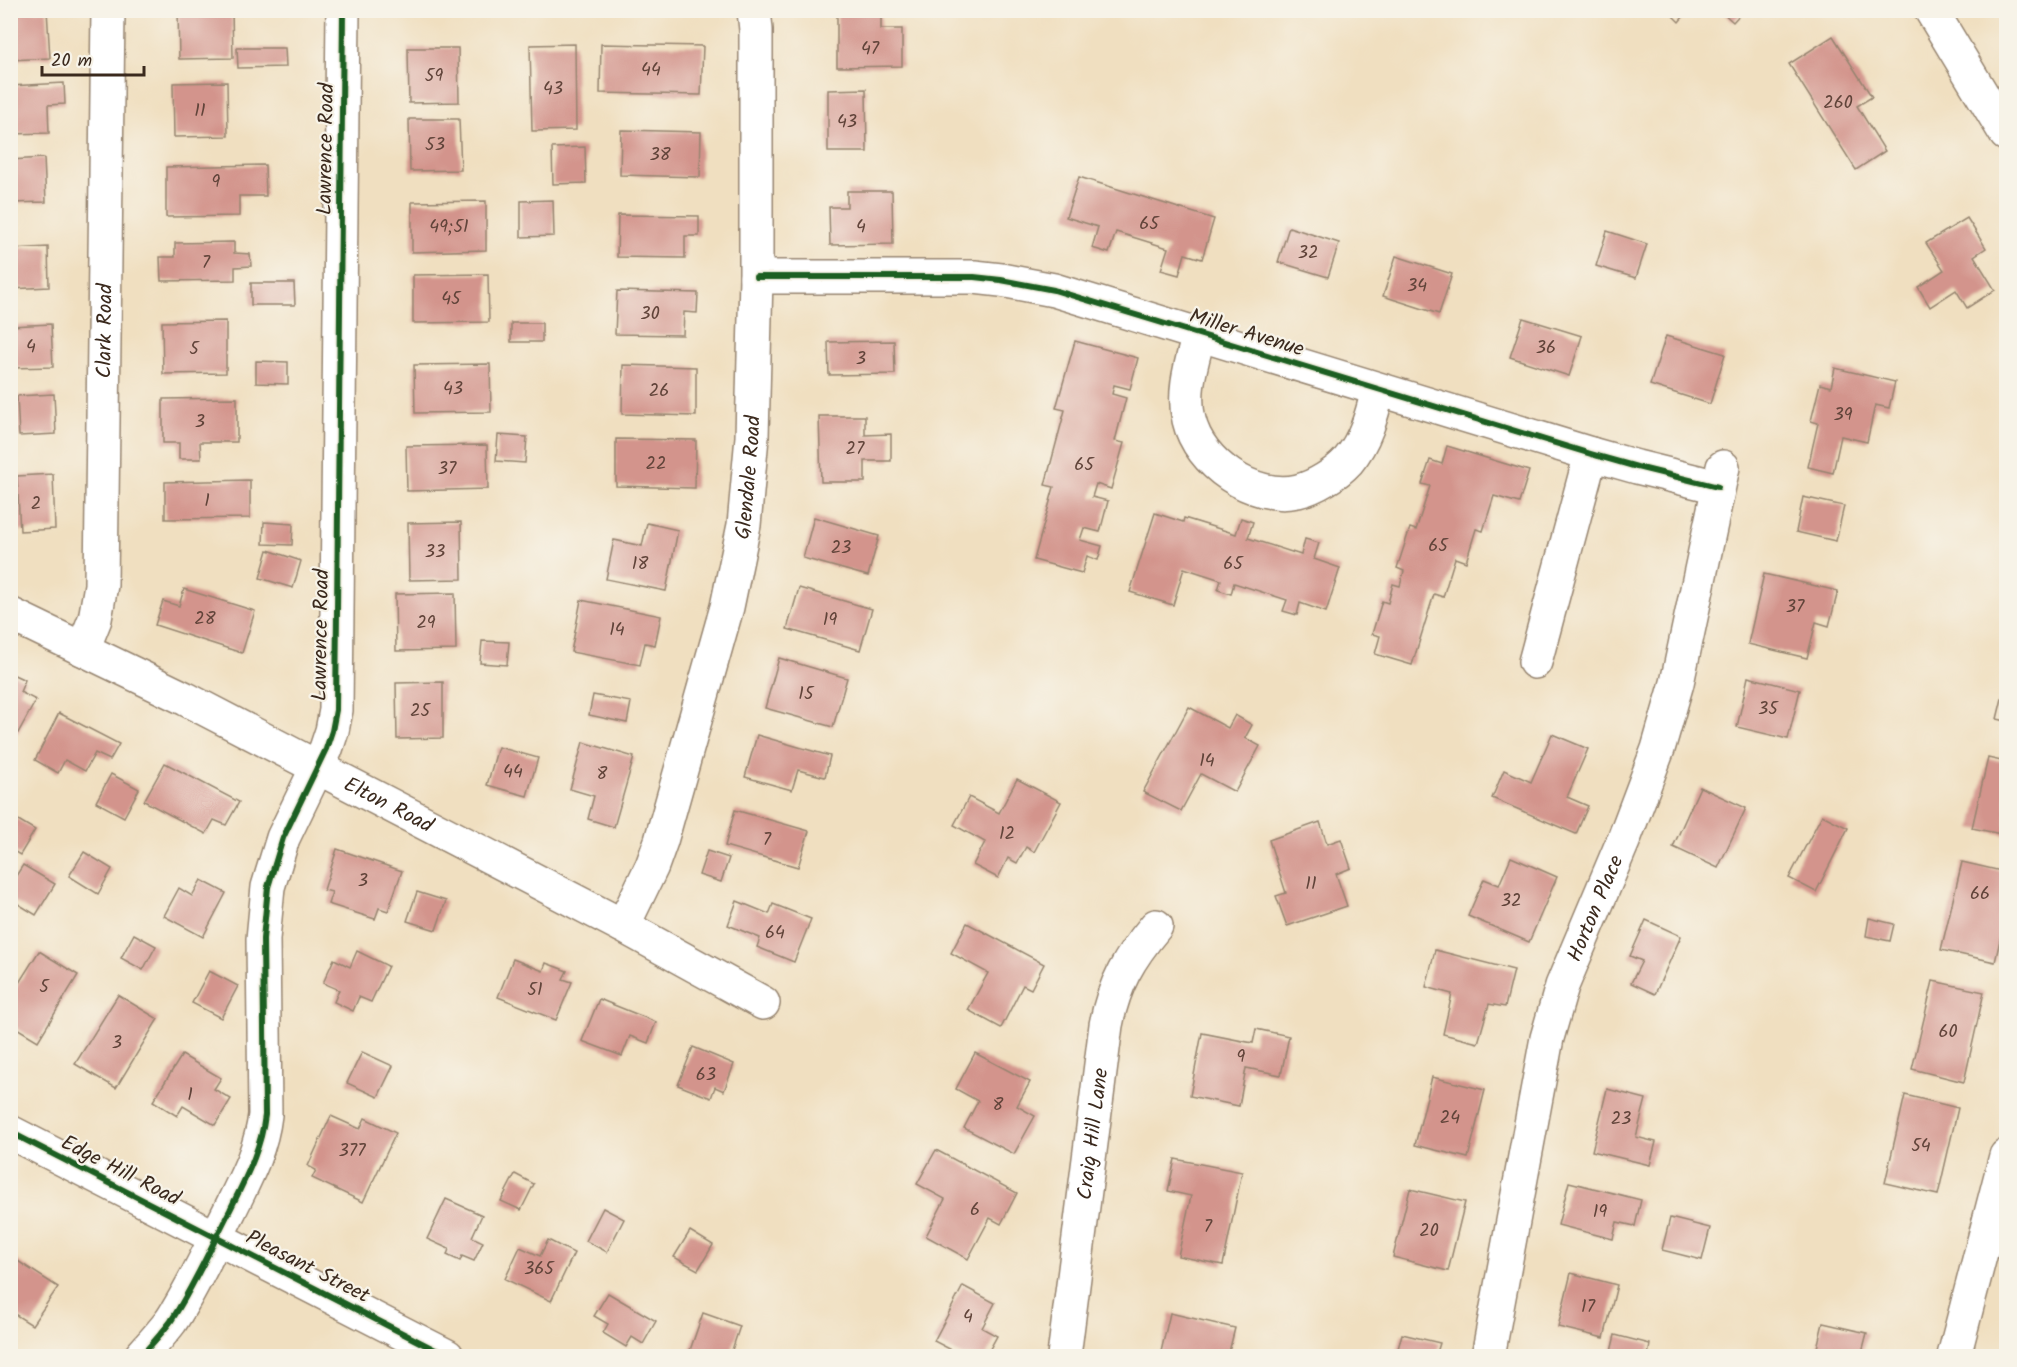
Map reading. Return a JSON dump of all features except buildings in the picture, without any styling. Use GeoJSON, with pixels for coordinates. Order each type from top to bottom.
{"type":"FeatureCollection","features":[{"type":"Feature","properties":{"kind":"street","name":"Clark Road"},"geometry":{"type":"LineString","coordinates":[[83,649],[95,619],[101,585],[108,10]]}},
{"type":"Feature","properties":{"kind":"street","name":"Lawrence Road"},"geometry":{"type":"LineString","coordinates":[[217,1237],[252,1165],[263,1132],[266,1097],[263,939],[267,896],[283,838],[317,768],[332,731],[336,710],[343,10]]}},
{"type":"Feature","properties":{"kind":"street","name":"Glendale Road"},"geometry":{"type":"LineString","coordinates":[[623,926],[652,866],[660,841],[727,607],[744,525],[750,459],[756,277],[756,30],[754,10]]}},
{"type":"Feature","properties":{"kind":"street"},"geometry":{"type":"LineString","coordinates":[[1931,10],[2007,134]]}},
{"type":"Feature","properties":{"kind":"street","name":"Miller Avenue"},"geometry":{"type":"LineString","coordinates":[[756,277],[974,277],[1063,292],[1378,390],[1637,467],[1721,476]]}},
{"type":"Feature","properties":{"kind":"street"},"geometry":{"type":"LineString","coordinates":[[1199,334],[1186,399],[1193,434],[1202,449],[1214,462],[1227,474],[1246,484],[1281,492],[1298,491],[1331,475],[1347,462],[1358,447],[1374,408],[1378,390]]}},
{"type":"Feature","properties":{"kind":"street"},"geometry":{"type":"LineString","coordinates":[[1535,662],[1592,454]]}},
{"type":"Feature","properties":{"kind":"street","name":"Horton Place"},"geometry":{"type":"LineString","coordinates":[[1488,1356],[1547,1038],[1562,986],[1658,749],[1677,683],[1721,476]]}},
{"type":"Feature","properties":{"kind":"street","name":"Elton Road"},"geometry":{"type":"LineString","coordinates":[[10,614],[186,699],[623,926],[763,1003]]}},
{"type":"Feature","properties":{"kind":"street","name":"Craig Hill Lane"},"geometry":{"type":"LineString","coordinates":[[1064,1356],[1110,1005],[1128,962],[1156,926]]}},
{"type":"Feature","properties":{"kind":"street","name":"Edge Hill Road"},"geometry":{"type":"LineString","coordinates":[[10,1132],[217,1237]]}},
{"type":"Feature","properties":{"kind":"street"},"geometry":{"type":"LineString","coordinates":[[1954,1356],[2007,1156]]}},
{"type":"Feature","properties":{"kind":"street","name":"Pleasant Street"},"geometry":{"type":"LineString","coordinates":[[141,1356],[170,1322],[217,1237],[447,1356]]}},
{"type":"Feature","properties":{"kind":"cycle path"},"geometry":{"type":"LineString","coordinates":[[141,1356],[171,1321],[187,1294],[252,1164],[260,1140],[265,1115],[263,939],[268,887],[283,838],[326,749],[336,710],[343,10]]}},
{"type":"Feature","properties":{"kind":"cycle path"},"geometry":{"type":"LineString","coordinates":[[756,277],[974,277],[1054,290],[1591,454],[1718,487]]}},
{"type":"Feature","properties":{"kind":"cycle path"},"geometry":{"type":"LineString","coordinates":[[10,1132],[447,1356]]}}]}
